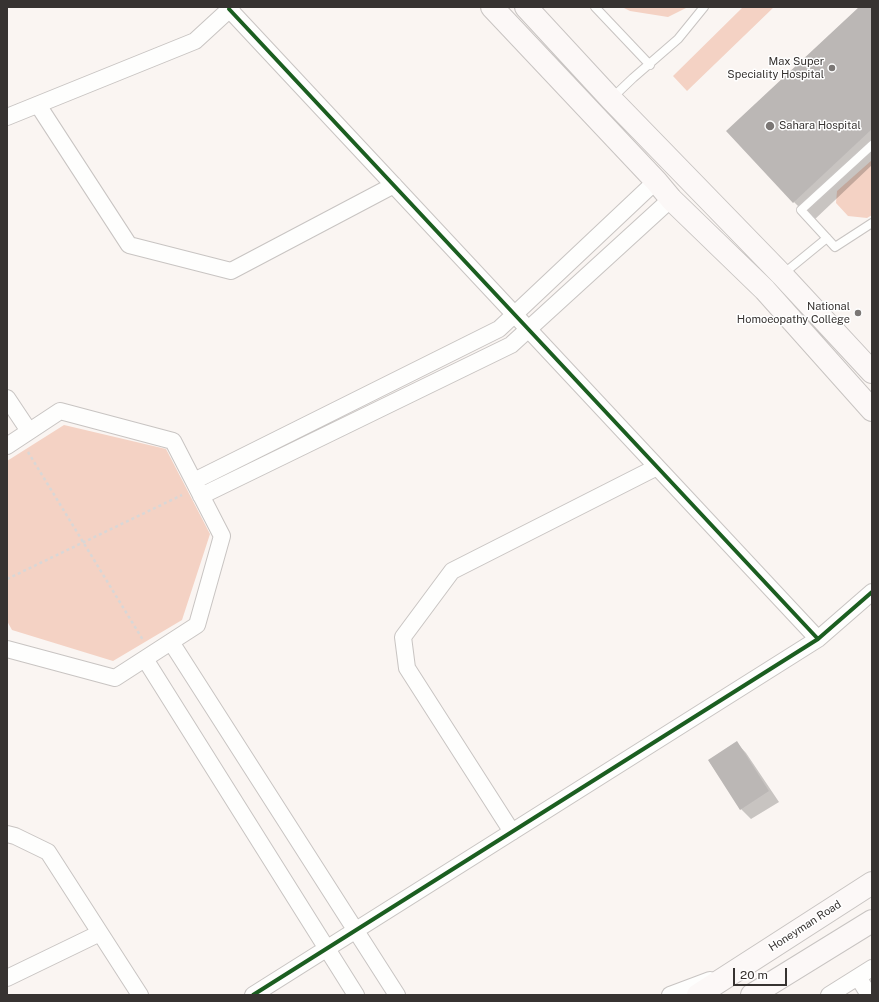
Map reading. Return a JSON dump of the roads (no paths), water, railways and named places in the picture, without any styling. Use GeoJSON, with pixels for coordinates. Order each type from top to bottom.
{"type":"FeatureCollection","features":[{"type":"Feature","properties":{"kind":"street"},"geometry":{"type":"LineString","coordinates":[[492,7],[656,181],[671,200],[773,283],[872,372]]}},
{"type":"Feature","properties":{"kind":"street"},"geometry":{"type":"LineString","coordinates":[[526,7],[611,99],[773,283],[872,410]]}},
{"type":"Feature","properties":{"kind":"street"},"geometry":{"type":"LineString","coordinates":[[7,117],[195,41],[230,8],[818,638]]}},
{"type":"Feature","properties":{"kind":"street"},"geometry":{"type":"LineString","coordinates":[[38,105],[129,245],[231,271],[394,185]]}},
{"type":"Feature","properties":{"kind":"street"},"geometry":{"type":"LineString","coordinates":[[197,488],[499,329],[656,181]]}},
{"type":"Feature","properties":{"kind":"street"},"geometry":{"type":"LineString","coordinates":[[197,488],[510,345],[671,200]]}},
{"type":"Feature","properties":{"kind":"street"},"geometry":{"type":"LineString","coordinates":[[7,398],[18,439],[60,410],[173,441],[222,536],[197,625],[115,678],[7,649]]}},
{"type":"Feature","properties":{"kind":"street"},"geometry":{"type":"LineString","coordinates":[[512,832],[407,668],[402,638],[452,571],[657,467]]}},
{"type":"Feature","properties":{"kind":"street"},"geometry":{"type":"LineString","coordinates":[[253,995],[818,638],[872,592]]}},
{"type":"Feature","properties":{"kind":"street"},"geometry":{"type":"LineString","coordinates":[[171,642],[397,995]]}},
{"type":"Feature","properties":{"kind":"street"},"geometry":{"type":"LineString","coordinates":[[149,657],[356,995]]}},
{"type":"Feature","properties":{"kind":"street"},"geometry":{"type":"LineString","coordinates":[[7,834],[15,836],[48,852],[140,995]]}},
{"type":"Feature","properties":{"kind":"street","name":"Honeyman Road"},"geometry":{"type":"LineString","coordinates":[[698,995],[872,883]]}},
{"type":"Feature","properties":{"kind":"street"},"geometry":{"type":"LineString","coordinates":[[752,995],[872,921]]}},
{"type":"Feature","properties":{"kind":"street"},"geometry":{"type":"LineString","coordinates":[[7,978],[100,934]]}},
{"type":"Feature","properties":{"kind":"street"},"geometry":{"type":"LineString","coordinates":[[829,995],[872,968]]}},
{"type":"Feature","properties":{"kind":"street"},"geometry":{"type":"LineString","coordinates":[[670,995],[736,971]]}},
{"type":"Feature","properties":{"kind":"street"},"geometry":{"type":"LineString","coordinates":[[858,977],[869,995]]}},
{"type":"Feature","properties":{"kind":"lane"},"geometry":{"type":"LineString","coordinates":[[595,7],[650,65]]}},
{"type":"Feature","properties":{"kind":"lane"},"geometry":{"type":"LineString","coordinates":[[611,99],[678,39],[704,7]]}},
{"type":"Feature","properties":{"kind":"lane"},"geometry":{"type":"LineString","coordinates":[[872,145],[801,210],[835,247],[872,223]]}},
{"type":"Feature","properties":{"kind":"lane"},"geometry":{"type":"LineString","coordinates":[[773,283],[827,238]]}},
{"type":"Feature","properties":{"kind":"place","name":"Max Super Speciality Hospital"},"geometry":{"type":"Point","coordinates":[832,68]}},
{"type":"Feature","properties":{"kind":"place","name":"Sahara Hospital"},"geometry":{"type":"Point","coordinates":[770,126]}},
{"type":"Feature","properties":{"kind":"place","name":"National Homoeopathy College"},"geometry":{"type":"Point","coordinates":[858,313]}}]}
